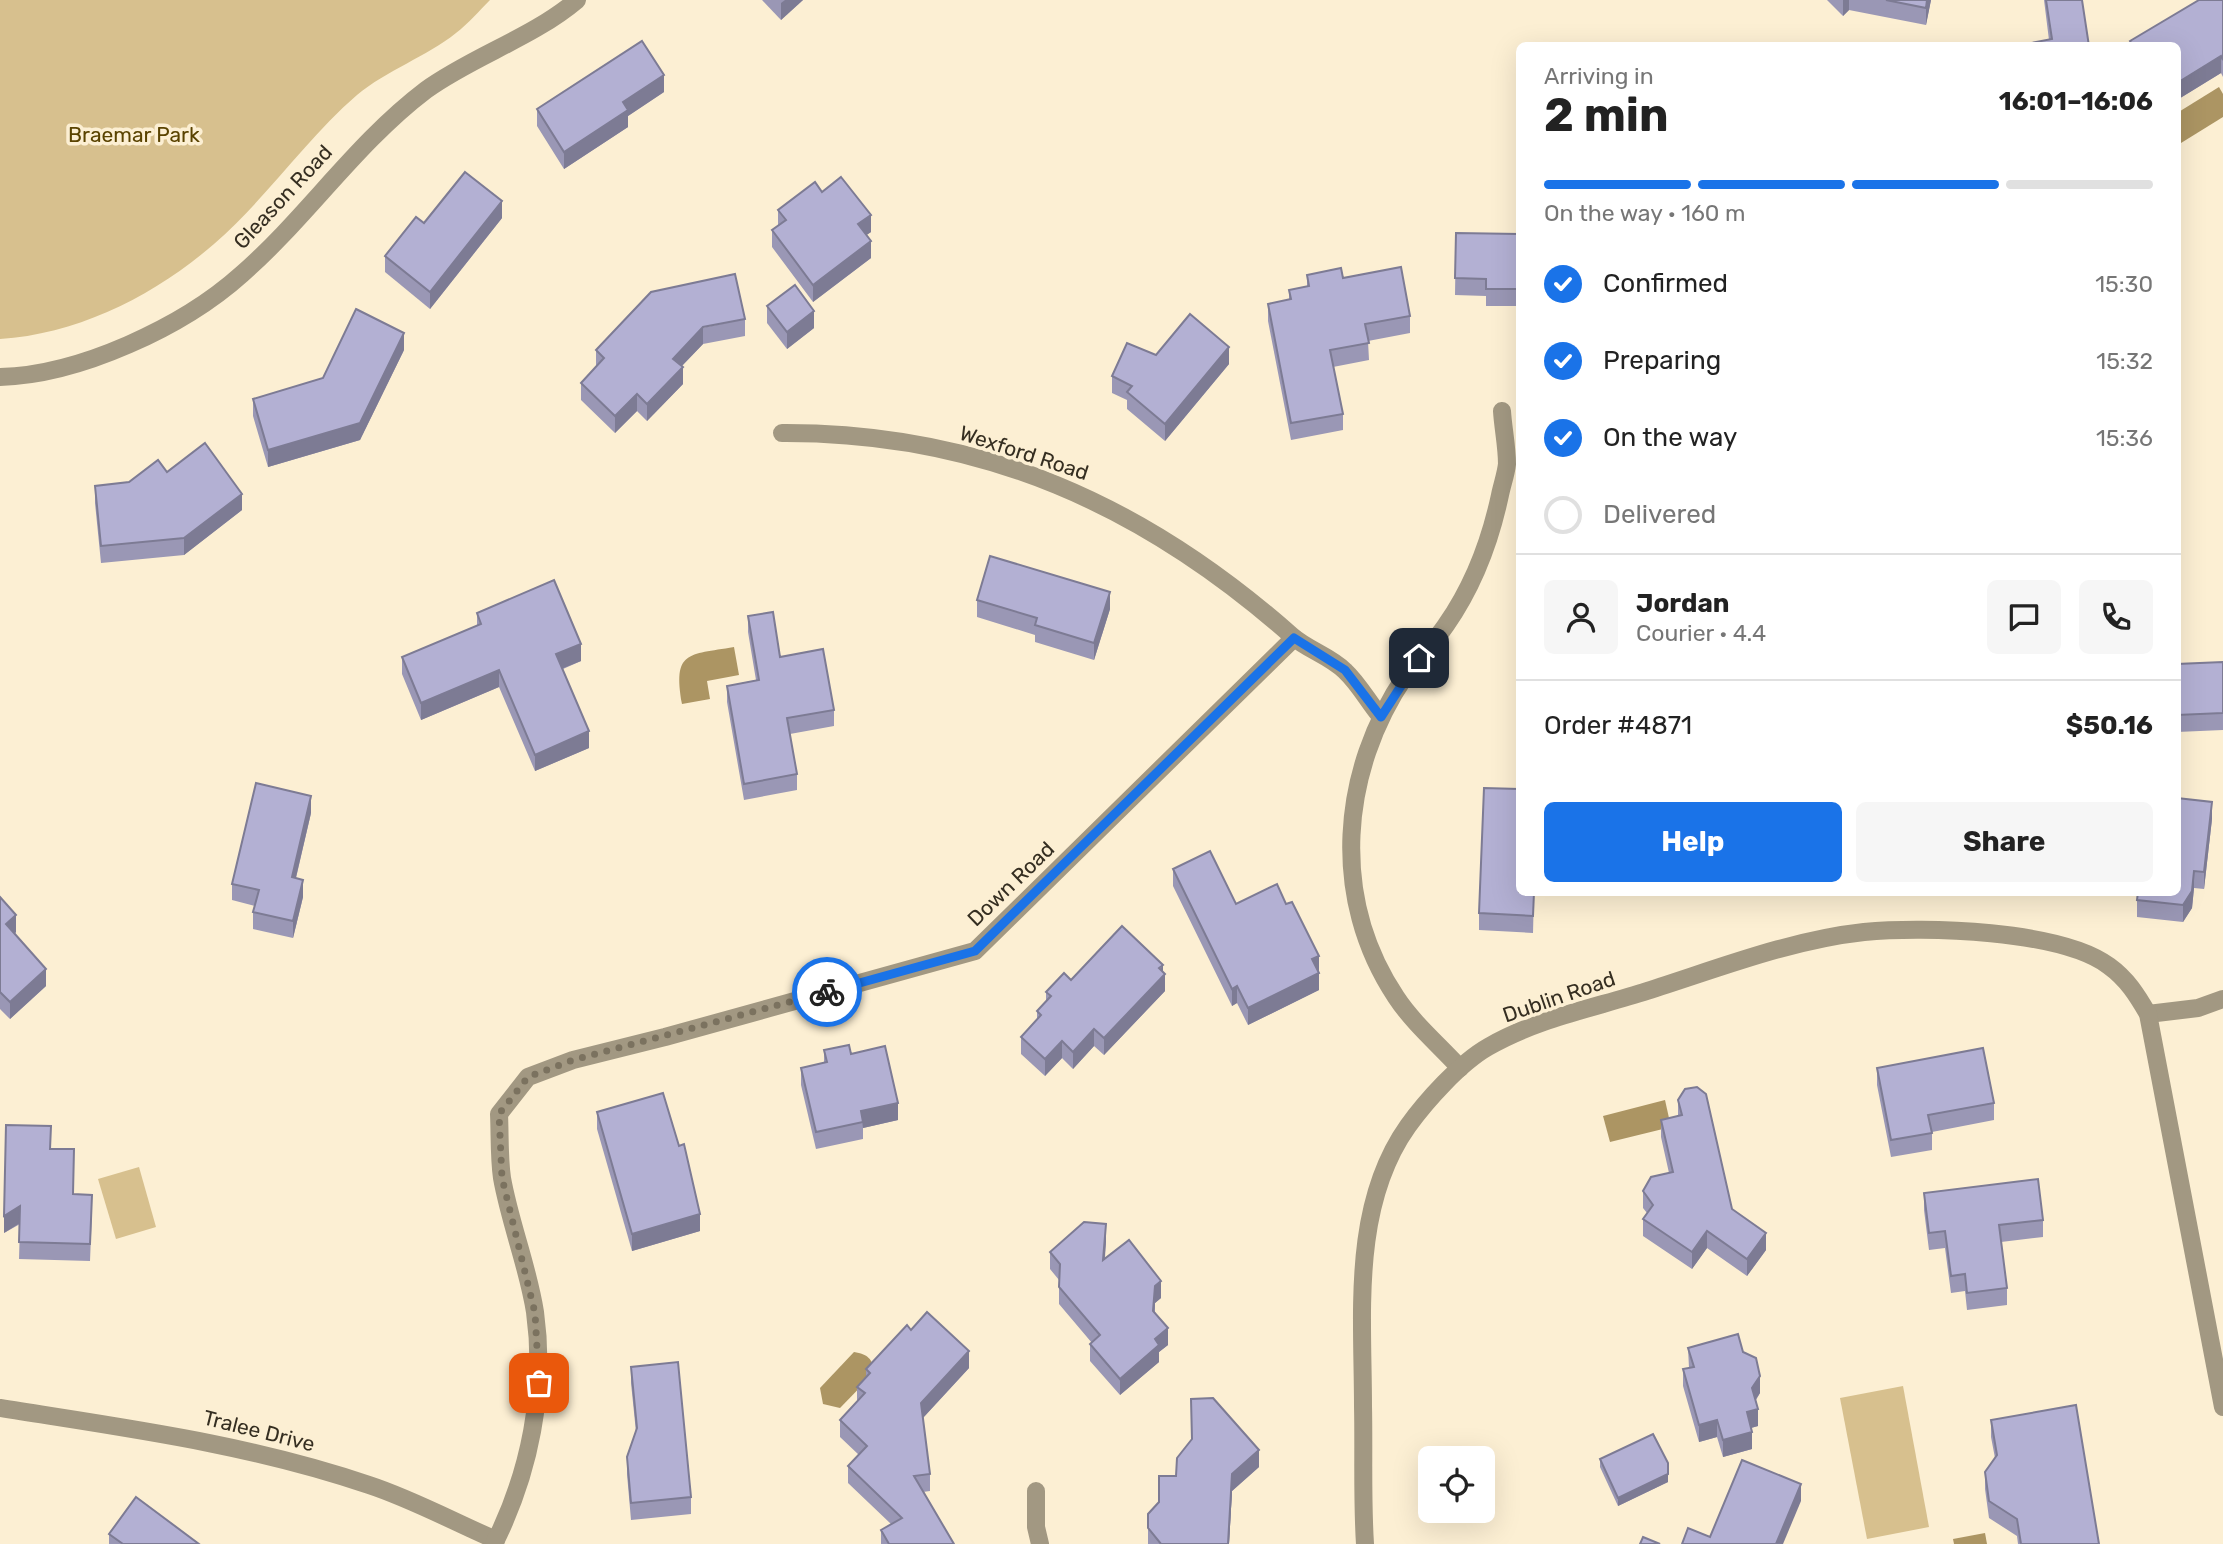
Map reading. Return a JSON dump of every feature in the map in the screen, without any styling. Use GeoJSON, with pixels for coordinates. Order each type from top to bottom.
{"type":"FeatureCollection","features":[{"type":"Feature","properties":{"kind":"street","name":"Gleason Road"},"geometry":{"type":"LineString","coordinates":[[0,377],[53,369],[109,352],[184,316],[241,275],[365,143],[427,89],[577,0]]}},
{"type":"Feature","properties":{"kind":"street"},"geometry":{"type":"LineString","coordinates":[[1460,1068],[1397,998],[1369,947],[1353,891],[1349,835],[1358,777],[1381,717],[1406,674],[1446,626],[1476,576],[1494,522],[1507,465],[1502,411]]}},
{"type":"Feature","properties":{"kind":"street","name":"Wexford Road"},"geometry":{"type":"LineString","coordinates":[[782,433],[842,433],[890,440],[977,457],[1059,484],[1136,521],[1208,567],[1294,638],[1345,670],[1381,717]]}},
{"type":"Feature","properties":{"kind":"street","name":"Down Road"},"geometry":{"type":"LineString","coordinates":[[495,1542],[508,1516],[530,1450],[539,1383],[535,1313],[502,1178],[499,1114],[528,1077],[573,1060],[665,1038],[975,951],[1294,638]]}},
{"type":"Feature","properties":{"kind":"street","name":"Dublin Road"},"geometry":{"type":"LineString","coordinates":[[1365,1544],[1362,1282],[1369,1224],[1385,1171],[1407,1127],[1460,1068],[1487,1048],[1539,1024],[1789,947],[1863,932],[1954,930],[2023,938],[2084,954],[2106,964],[2129,982],[2148,1014],[2223,1407]]}},
{"type":"Feature","properties":{"kind":"street"},"geometry":{"type":"LineString","coordinates":[[2148,1014],[2198,1008],[2223,999]]}},
{"type":"Feature","properties":{"kind":"street","name":"Tralee Drive"},"geometry":{"type":"LineString","coordinates":[[0,1408],[203,1440],[284,1458],[372,1485],[495,1542]]}},
{"type":"Feature","properties":{"kind":"street"},"geometry":{"type":"LineString","coordinates":[[1037,1491],[1036,1527],[1040,1544]]}},
{"type":"Feature","properties":{"kind":"green space","name":"Braemar Park"},"geometry":{"type":"Polygon","coordinates":[[[0,0],[490,0],[465,26],[444,42],[357,95],[320,131],[233,227],[167,280],[114,309],[87,320],[29,336],[0,339],[0,0]]]}},
{"type":"Feature","properties":{"kind":"green space"},"geometry":{"type":"Polygon","coordinates":[[[139,1167],[156,1227],[116,1239],[98,1179],[139,1167]]]}},
{"type":"Feature","properties":{"kind":"green space"},"geometry":{"type":"Polygon","coordinates":[[[1903,1386],[1929,1527],[1867,1539],[1840,1398],[1903,1386]]]}},
{"type":"Feature","properties":{"kind":"shaded area"},"geometry":{"type":"Polygon","coordinates":[[[2219,87],[2223,94],[2223,117],[2181,143],[2181,111],[2219,87]]]}},
{"type":"Feature","properties":{"kind":"shaded area"},"geometry":{"type":"Polygon","coordinates":[[[734,647],[739,675],[707,681],[710,699],[682,704],[680,674],[687,659],[705,652],[734,647]]]}},
{"type":"Feature","properties":{"kind":"shaded area"},"geometry":{"type":"Polygon","coordinates":[[[1665,1100],[1671,1127],[1610,1142],[1603,1116],[1665,1100]]]}},
{"type":"Feature","properties":{"kind":"shaded area"},"geometry":{"type":"Polygon","coordinates":[[[854,1352],[869,1358],[875,1372],[840,1408],[823,1404],[820,1388],[854,1352]]]}},
{"type":"Feature","properties":{"kind":"shaded area"},"geometry":{"type":"Polygon","coordinates":[[[1985,1533],[1987,1544],[1954,1544],[1953,1539],[1985,1533]]]}},
{"type":"Feature","properties":{"kind":"building"},"geometry":{"type":"Polygon","coordinates":[[[1886,0],[1927,0],[1926,8],[1886,0]]]}},
{"type":"Feature","properties":{"kind":"building"},"geometry":{"type":"Polygon","coordinates":[[[2046,0],[2082,0],[2088,42],[2036,42],[2052,39],[2046,0]]]}},
{"type":"Feature","properties":{"kind":"building"},"geometry":{"type":"Polygon","coordinates":[[[2199,0],[2223,0],[2223,60],[2221,56],[2181,81],[2181,42],[2130,41],[2199,0]]]}},
{"type":"Feature","properties":{"kind":"building"},"geometry":{"type":"Polygon","coordinates":[[[642,41],[664,75],[623,102],[628,110],[564,152],[537,109],[642,41]]]}},
{"type":"Feature","properties":{"kind":"building"},"geometry":{"type":"Polygon","coordinates":[[[465,172],[502,201],[430,292],[385,256],[416,217],[424,223],[465,172]]]}},
{"type":"Feature","properties":{"kind":"building"},"geometry":{"type":"Polygon","coordinates":[[[841,177],[871,215],[858,224],[871,241],[813,285],[772,230],[786,220],[778,210],[815,182],[822,192],[841,177]]]}},
{"type":"Feature","properties":{"kind":"building"},"geometry":{"type":"Polygon","coordinates":[[[1456,233],[1516,234],[1516,289],[1486,289],[1486,279],[1455,278],[1456,233]]]}},
{"type":"Feature","properties":{"kind":"building"},"geometry":{"type":"Polygon","coordinates":[[[1401,267],[1410,316],[1365,324],[1369,343],[1330,350],[1343,414],[1291,423],[1268,304],[1291,299],[1289,290],[1309,286],[1307,275],[1341,268],[1343,278],[1401,267]]]}},
{"type":"Feature","properties":{"kind":"building"},"geometry":{"type":"Polygon","coordinates":[[[735,274],[745,319],[703,327],[673,359],[683,367],[647,404],[637,394],[615,416],[581,383],[604,358],[596,350],[651,292],[735,274]]]}},
{"type":"Feature","properties":{"kind":"building"},"geometry":{"type":"Polygon","coordinates":[[[795,285],[814,311],[787,332],[767,306],[795,285]]]}},
{"type":"Feature","properties":{"kind":"building"},"geometry":{"type":"Polygon","coordinates":[[[356,309],[404,333],[360,423],[268,450],[253,399],[323,378],[356,309]]]}},
{"type":"Feature","properties":{"kind":"building"},"geometry":{"type":"Polygon","coordinates":[[[1190,314],[1229,347],[1165,424],[1127,392],[1132,386],[1112,376],[1127,343],[1156,355],[1190,314]]]}},
{"type":"Feature","properties":{"kind":"building"},"geometry":{"type":"Polygon","coordinates":[[[205,443],[242,494],[184,538],[101,546],[95,486],[129,482],[158,460],[167,472],[205,443]]]}},
{"type":"Feature","properties":{"kind":"building"},"geometry":{"type":"Polygon","coordinates":[[[990,556],[1110,592],[1094,643],[1035,625],[1037,618],[977,600],[990,556]]]}},
{"type":"Feature","properties":{"kind":"building"},"geometry":{"type":"Polygon","coordinates":[[[554,580],[581,644],[556,654],[589,731],[535,755],[499,670],[421,703],[402,657],[481,624],[477,613],[554,580]]]}},
{"type":"Feature","properties":{"kind":"building"},"geometry":{"type":"Polygon","coordinates":[[[773,612],[780,657],[823,649],[834,710],[787,718],[797,774],[744,784],[727,686],[759,680],[748,616],[773,612]]]}},
{"type":"Feature","properties":{"kind":"building"},"geometry":{"type":"Polygon","coordinates":[[[2223,662],[2223,713],[2181,715],[2181,664],[2223,662]]]}},
{"type":"Feature","properties":{"kind":"building"},"geometry":{"type":"Polygon","coordinates":[[[256,783],[311,796],[292,877],[303,880],[293,921],[253,912],[259,890],[232,884],[256,783]]]}},
{"type":"Feature","properties":{"kind":"building"},"geometry":{"type":"Polygon","coordinates":[[[1484,788],[1516,789],[1516,896],[1534,896],[1533,916],[1479,913],[1484,788]]]}},
{"type":"Feature","properties":{"kind":"building"},"geometry":{"type":"Polygon","coordinates":[[[2181,798],[2212,802],[2204,872],[2194,871],[2192,891],[2183,905],[2137,900],[2138,896],[2181,896],[2181,798]]]}},
{"type":"Feature","properties":{"kind":"building"},"geometry":{"type":"Polygon","coordinates":[[[1210,851],[1236,904],[1277,884],[1286,904],[1292,902],[1319,956],[1312,959],[1319,973],[1248,1008],[1237,986],[1232,989],[1173,869],[1210,851]]]}},
{"type":"Feature","properties":{"kind":"building"},"geometry":{"type":"Polygon","coordinates":[[[0,897],[16,915],[6,924],[46,969],[10,1002],[0,992],[0,897]]]}},
{"type":"Feature","properties":{"kind":"building"},"geometry":{"type":"Polygon","coordinates":[[[1122,926],[1163,965],[1159,968],[1165,974],[1104,1038],[1094,1029],[1073,1052],[1062,1041],[1045,1059],[1021,1037],[1041,1015],[1037,1011],[1051,996],[1046,992],[1064,973],[1071,980],[1122,926]]]}},
{"type":"Feature","properties":{"kind":"building"},"geometry":{"type":"Polygon","coordinates":[[[849,1045],[851,1054],[885,1046],[898,1103],[861,1111],[863,1122],[816,1132],[801,1068],[827,1062],[824,1050],[849,1045]]]}},
{"type":"Feature","properties":{"kind":"building"},"geometry":{"type":"Polygon","coordinates":[[[1983,1048],[1994,1103],[1928,1115],[1932,1133],[1891,1140],[1877,1068],[1983,1048]]]}},
{"type":"Feature","properties":{"kind":"building"},"geometry":{"type":"Polygon","coordinates":[[[1697,1087],[1706,1094],[1732,1209],[1766,1233],[1747,1259],[1707,1231],[1692,1252],[1643,1219],[1653,1205],[1643,1191],[1651,1177],[1673,1172],[1661,1120],[1682,1115],[1678,1100],[1685,1089],[1697,1087]]]}},
{"type":"Feature","properties":{"kind":"building"},"geometry":{"type":"Polygon","coordinates":[[[663,1093],[679,1146],[684,1144],[700,1214],[632,1234],[597,1112],[663,1093]]]}},
{"type":"Feature","properties":{"kind":"building"},"geometry":{"type":"Polygon","coordinates":[[[6,1125],[51,1126],[50,1149],[74,1149],[73,1194],[92,1195],[90,1244],[19,1242],[20,1206],[4,1216],[6,1125]]]}},
{"type":"Feature","properties":{"kind":"building"},"geometry":{"type":"Polygon","coordinates":[[[2038,1179],[2043,1220],[1999,1225],[2007,1288],[1967,1293],[1965,1274],[1951,1276],[1945,1231],[1929,1233],[1924,1193],[2038,1179]]]}},
{"type":"Feature","properties":{"kind":"building"},"geometry":{"type":"Polygon","coordinates":[[[1084,1222],[1106,1224],[1103,1260],[1129,1240],[1161,1281],[1155,1286],[1153,1311],[1168,1328],[1155,1339],[1159,1345],[1120,1379],[1090,1344],[1100,1335],[1059,1287],[1060,1264],[1050,1252],[1084,1222]]]}},
{"type":"Feature","properties":{"kind":"building"},"geometry":{"type":"Polygon","coordinates":[[[927,1312],[969,1351],[921,1403],[930,1474],[914,1476],[954,1544],[889,1544],[881,1530],[902,1518],[848,1466],[867,1446],[840,1420],[865,1393],[857,1387],[870,1373],[866,1369],[907,1325],[911,1330],[927,1312]]]}},
{"type":"Feature","properties":{"kind":"building"},"geometry":{"type":"Polygon","coordinates":[[[1738,1334],[1743,1352],[1756,1358],[1760,1376],[1752,1388],[1758,1409],[1747,1412],[1752,1432],[1723,1440],[1717,1420],[1699,1425],[1683,1369],[1694,1367],[1688,1348],[1738,1334]]]}},
{"type":"Feature","properties":{"kind":"building"},"geometry":{"type":"Polygon","coordinates":[[[678,1362],[691,1497],[631,1503],[627,1457],[637,1428],[631,1367],[678,1362]]]}},
{"type":"Feature","properties":{"kind":"building"},"geometry":{"type":"Polygon","coordinates":[[[1213,1398],[1259,1450],[1232,1474],[1228,1544],[1161,1544],[1148,1528],[1148,1514],[1159,1502],[1159,1476],[1176,1476],[1177,1458],[1192,1439],[1191,1399],[1213,1398]]]}},
{"type":"Feature","properties":{"kind":"building"},"geometry":{"type":"Polygon","coordinates":[[[2076,1405],[2099,1544],[2021,1544],[2017,1519],[1989,1501],[1985,1472],[1997,1455],[1991,1420],[2076,1405]]]}},
{"type":"Feature","properties":{"kind":"building"},"geometry":{"type":"Polygon","coordinates":[[[1653,1434],[1668,1463],[1668,1474],[1618,1498],[1600,1459],[1653,1434]]]}},
{"type":"Feature","properties":{"kind":"building"},"geometry":{"type":"Polygon","coordinates":[[[1742,1460],[1801,1484],[1776,1544],[1682,1544],[1688,1528],[1710,1537],[1742,1460]]]}},
{"type":"Feature","properties":{"kind":"building"},"geometry":{"type":"Polygon","coordinates":[[[136,1497],[199,1544],[123,1544],[109,1534],[136,1497]]]}},
{"type":"Feature","properties":{"kind":"building"},"geometry":{"type":"Polygon","coordinates":[[[1643,1537],[1660,1544],[1640,1544],[1643,1537]]]}},
{"type":"Feature","properties":{"kind":"way so far"},"geometry":{"type":"LineString","coordinates":[[539,1383],[535,1313],[521,1244],[502,1178],[499,1114],[528,1077],[573,1060],[665,1038],[827,992]]}},
{"type":"Feature","properties":{"kind":"route"},"geometry":{"type":"LineString","coordinates":[[827,992],[975,951],[1294,638],[1345,670],[1381,717],[1406,674],[1419,658]]}}]}
